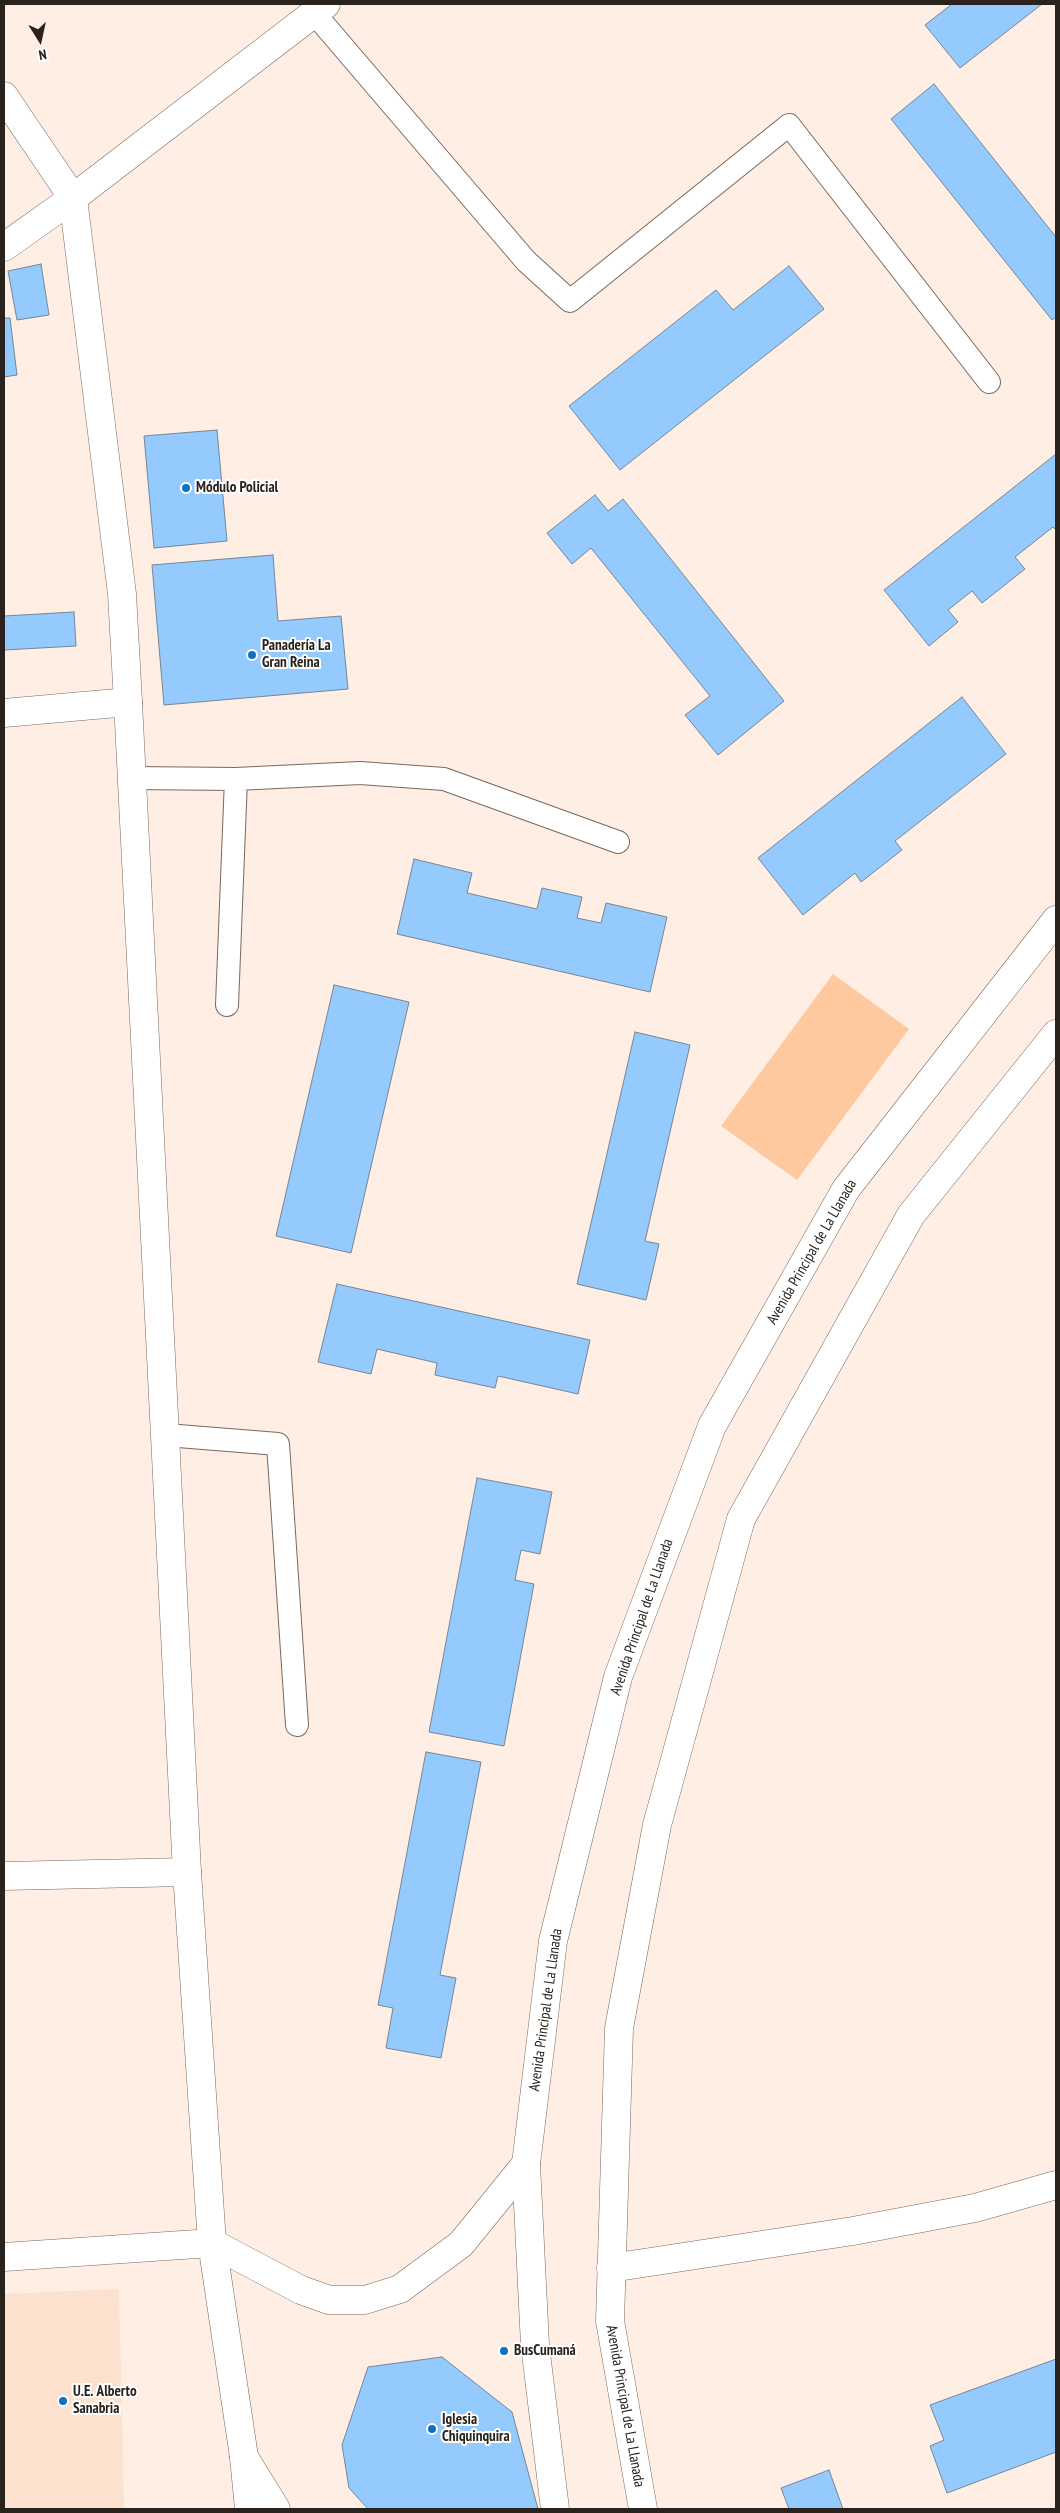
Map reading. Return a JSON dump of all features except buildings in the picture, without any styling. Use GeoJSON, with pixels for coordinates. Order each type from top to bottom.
{"type":"FeatureCollection","features":[{"type":"Feature","properties":{"kind":"street"},"geometry":{"type":"LineString","coordinates":[[4,247],[73,198],[320,8]]}},
{"type":"Feature","properties":{"kind":"street"},"geometry":{"type":"LineString","coordinates":[[4,96],[73,198],[122,594],[187,1872],[212,2243],[244,2457],[249,2509]]}},
{"type":"Feature","properties":{"kind":"street"},"geometry":{"type":"LineString","coordinates":[[4,713],[128,702]]}},
{"type":"Feature","properties":{"kind":"street","name":"Avenida Principal de La Llanada"},"geometry":{"type":"LineString","coordinates":[[555,2509],[534,2345],[526,2164],[553,1941],[618,1677],[712,1426],[846,1189],[1056,920]]}},
{"type":"Feature","properties":{"kind":"street","name":"Avenida Principal de La Llanada"},"geometry":{"type":"LineString","coordinates":[[643,2509],[610,2321],[619,2028],[658,1824],[741,1519],[911,1215],[1056,1034]]}},
{"type":"Feature","properties":{"kind":"street"},"geometry":{"type":"LineString","coordinates":[[4,1876],[187,1872]]}},
{"type":"Feature","properties":{"kind":"street"},"geometry":{"type":"LineString","coordinates":[[4,2257],[212,2243],[301,2290],[329,2300],[365,2300],[400,2288],[461,2244],[526,2164]]}},
{"type":"Feature","properties":{"kind":"street"},"geometry":{"type":"LineString","coordinates":[[611,2268],[853,2231],[975,2208],[1056,2185]]}},
{"type":"Feature","properties":{"kind":"street"},"geometry":{"type":"LineString","coordinates":[[244,2457],[276,2509]]}},
{"type":"Feature","properties":{"kind":"lane"},"geometry":{"type":"LineString","coordinates":[[320,8],[526,261],[570,301],[789,125],[989,382]]}},
{"type":"Feature","properties":{"kind":"lane"},"geometry":{"type":"LineString","coordinates":[[132,778],[236,780],[360,773],[444,779],[618,842]]}},
{"type":"Feature","properties":{"kind":"lane"},"geometry":{"type":"LineString","coordinates":[[227,1005],[236,780]]}},
{"type":"Feature","properties":{"kind":"lane"},"geometry":{"type":"LineString","coordinates":[[166,1435],[278,1444],[297,1725]]}},
{"type":"Feature","properties":{"kind":"shaded area"},"geometry":{"type":"Polygon","coordinates":[[[833,974],[909,1029],[797,1180],[721,1126],[833,974]]]}},
{"type":"Feature","properties":{"kind":"shaded area","name":"U.E. Alberto Sanabria"},"geometry":{"type":"Polygon","coordinates":[[[119,2289],[124,2509],[4,2509],[4,2294],[119,2289]]]}},
{"type":"Feature","properties":{"kind":"place","name":"Módulo Policial"},"geometry":{"type":"Point","coordinates":[186,488]}},
{"type":"Feature","properties":{"kind":"place","name":"Panadería La Gran Reina"},"geometry":{"type":"Point","coordinates":[252,655]}},
{"type":"Feature","properties":{"kind":"place","name":"BusCumaná"},"geometry":{"type":"Point","coordinates":[504,2351]}},
{"type":"Feature","properties":{"kind":"place","name":"U.E. Alberto Sanabria"},"geometry":{"type":"Point","coordinates":[63,2401]}},
{"type":"Feature","properties":{"kind":"place","name":"Iglesia Chiquinquira"},"geometry":{"type":"Point","coordinates":[432,2429]}}]}
